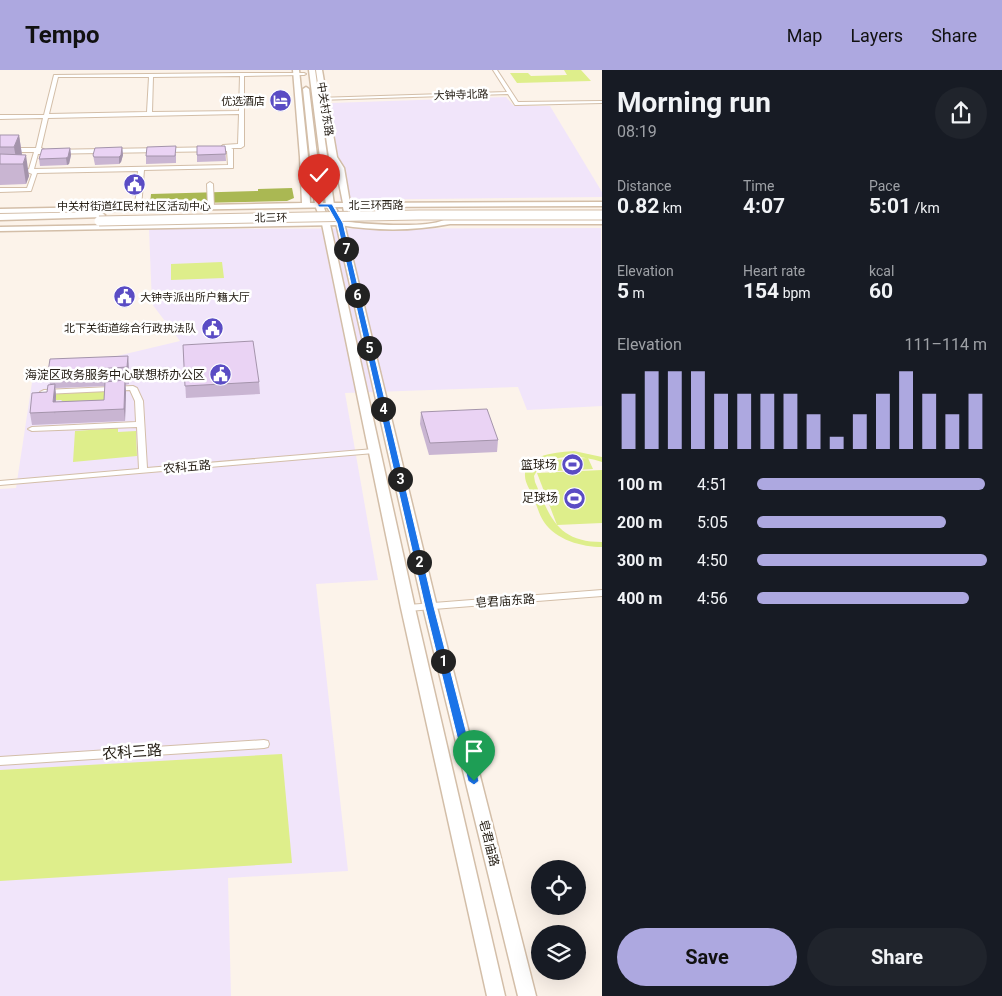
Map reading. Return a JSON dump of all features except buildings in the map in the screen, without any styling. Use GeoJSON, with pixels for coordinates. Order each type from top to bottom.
{"type":"FeatureCollection","features":[{"type":"Feature","properties":{"kind":"highway"},"geometry":{"type":"LineString","coordinates":[[12,217],[87,210]]}},
{"type":"Feature","properties":{"kind":"highway","name":"北三环"},"geometry":{"type":"LineString","coordinates":[[0,223],[99,218],[417,210],[602,210]]}},
{"type":"Feature","properties":{"kind":"highway","name":"北三环"},"geometry":{"type":"LineString","coordinates":[[0,217],[602,215]]}},
{"type":"Feature","properties":{"kind":"main road","name":"中关村东路"},"geometry":{"type":"LineString","coordinates":[[302,72],[320,99],[330,205]]}},
{"type":"Feature","properties":{"kind":"main road","name":"中关村东路"},"geometry":{"type":"LineString","coordinates":[[302,72],[319,205],[333,221]]}},
{"type":"Feature","properties":{"kind":"main road"},"geometry":{"type":"LineString","coordinates":[[330,205],[374,451],[496,996]]}},
{"type":"Feature","properties":{"kind":"main road","name":"皂君庙路"},"geometry":{"type":"LineString","coordinates":[[333,221],[527,996]]}},
{"type":"Feature","properties":{"kind":"street","name":"中关村东路"},"geometry":{"type":"LineString","coordinates":[[319,70],[320,99],[333,157],[340,168],[348,209],[333,221]]}},
{"type":"Feature","properties":{"kind":"street"},"geometry":{"type":"LineString","coordinates":[[495,70],[517,104],[602,102]]}},
{"type":"Feature","properties":{"kind":"street","name":"中关村东路"},"geometry":{"type":"LineString","coordinates":[[302,72],[306,206]]}},
{"type":"Feature","properties":{"kind":"street"},"geometry":{"type":"LineString","coordinates":[[38,150],[48,116],[56,76],[302,72]]}},
{"type":"Feature","properties":{"kind":"street"},"geometry":{"type":"LineString","coordinates":[[0,150],[241,146],[242,74]]}},
{"type":"Feature","properties":{"kind":"street"},"geometry":{"type":"LineString","coordinates":[[149,114],[151,75]]}},
{"type":"Feature","properties":{"kind":"street","name":"大钟寺北路"},"geometry":{"type":"LineString","coordinates":[[320,99],[509,93]]}},
{"type":"Feature","properties":{"kind":"street"},"geometry":{"type":"LineString","coordinates":[[0,118],[240,112]]}},
{"type":"Feature","properties":{"kind":"street"},"geometry":{"type":"LineString","coordinates":[[0,190],[28,190],[35,173],[32,171],[36,152],[230,149],[231,167],[142,169],[32,171],[18,171]]}},
{"type":"Feature","properties":{"kind":"street"},"geometry":{"type":"LineString","coordinates":[[138,208],[142,169]]}},
{"type":"Feature","properties":{"kind":"street"},"geometry":{"type":"LineString","coordinates":[[210,184],[211,207]]}},
{"type":"Feature","properties":{"kind":"street","name":"北三环西路"},"geometry":{"type":"LineString","coordinates":[[0,211],[211,207],[271,210],[319,205],[330,205],[348,209],[602,204]]}},
{"type":"Feature","properties":{"kind":"street"},"geometry":{"type":"LineString","coordinates":[[232,225],[254,228],[333,221],[348,209]]}},
{"type":"Feature","properties":{"kind":"street"},"geometry":{"type":"LineString","coordinates":[[272,224],[271,210],[366,227],[429,226],[450,222],[602,222]]}},
{"type":"Feature","properties":{"kind":"street"},"geometry":{"type":"LineString","coordinates":[[0,229],[232,225],[333,221]]}},
{"type":"Feature","properties":{"kind":"street"},"geometry":{"type":"LineString","coordinates":[[42,392],[133,388],[139,401],[143,470]]}},
{"type":"Feature","properties":{"kind":"street"},"geometry":{"type":"LineString","coordinates":[[32,430],[140,424]]}},
{"type":"Feature","properties":{"kind":"street","name":"农科五路"},"geometry":{"type":"LineString","coordinates":[[0,483],[374,451]]}},
{"type":"Feature","properties":{"kind":"street","name":"皂君庙东路"},"geometry":{"type":"LineString","coordinates":[[408,608],[602,593]]}},
{"type":"Feature","properties":{"kind":"street","name":"农科三路"},"geometry":{"type":"LineString","coordinates":[[0,761],[264,744]]}},
{"type":"Feature","properties":{"kind":"shaded area"},"geometry":{"type":"Polygon","coordinates":[[[506,97],[514,106],[550,106],[602,192],[602,197],[340,200],[331,103],[506,97]]]}},
{"type":"Feature","properties":{"kind":"shaded area"},"geometry":{"type":"Polygon","coordinates":[[[601,228],[602,406],[527,410],[518,387],[345,393],[378,580],[316,584],[348,871],[228,878],[231,996],[0,996],[0,489],[16,488],[33,376],[180,341],[152,304],[149,229],[601,228]]]}},
{"type":"Feature","properties":{"kind":"green space"},"geometry":{"type":"Polygon","coordinates":[[[564,70],[581,70],[591,81],[517,83],[510,73],[528,73],[531,76],[567,75],[564,70]]]}},
{"type":"Feature","properties":{"kind":"green space"},"geometry":{"type":"Polygon","coordinates":[[[292,188],[294,198],[287,201],[150,204],[151,194],[258,191],[258,189],[292,188]]]}},
{"type":"Feature","properties":{"kind":"green space"},"geometry":{"type":"Polygon","coordinates":[[[222,262],[224,278],[171,280],[171,264],[222,262]]]}},
{"type":"Feature","properties":{"kind":"green space"},"geometry":{"type":"Polygon","coordinates":[[[110,391],[105,401],[67,405],[61,400],[41,401],[42,395],[110,391]]]}},
{"type":"Feature","properties":{"kind":"green space"},"geometry":{"type":"Polygon","coordinates":[[[118,428],[118,432],[136,431],[137,456],[73,462],[75,431],[118,428]]]}},
{"type":"Feature","properties":{"kind":"green space"},"geometry":{"type":"Polygon","coordinates":[[[574,451],[602,457],[602,462],[578,457],[563,457],[548,461],[540,465],[534,476],[535,482],[545,506],[557,525],[575,538],[602,542],[602,547],[578,544],[555,534],[544,522],[526,481],[526,469],[536,459],[552,454],[574,451]]]}},
{"type":"Feature","properties":{"kind":"green space","name":"篮球场"},"geometry":{"type":"Polygon","coordinates":[[[588,458],[593,469],[557,471],[553,460],[588,458]]]}},
{"type":"Feature","properties":{"kind":"green space","name":"足球场"},"geometry":{"type":"Polygon","coordinates":[[[602,470],[602,523],[557,525],[537,473],[602,470]]]}},
{"type":"Feature","properties":{"kind":"green space"},"geometry":{"type":"Polygon","coordinates":[[[282,754],[292,863],[0,881],[0,770],[282,754]]]}},
{"type":"Feature","properties":{"kind":"place","name":"优选酒店"},"geometry":{"type":"Point","coordinates":[281,101]}},
{"type":"Feature","properties":{"kind":"place","name":"中关村街道红民村社区活动中心"},"geometry":{"type":"Point","coordinates":[134,185]}},
{"type":"Feature","properties":{"kind":"place","name":"大钟寺派出所户籍大厅"},"geometry":{"type":"Point","coordinates":[124,297]}},
{"type":"Feature","properties":{"kind":"place","name":"北下关街道综合行政执法队"},"geometry":{"type":"Point","coordinates":[212,328]}},
{"type":"Feature","properties":{"kind":"place","name":"海淀区政务服务中心联想桥办公区"},"geometry":{"type":"Point","coordinates":[221,375]}},
{"type":"Feature","properties":{"kind":"place","name":"篮球场"},"geometry":{"type":"Point","coordinates":[573,465]}},
{"type":"Feature","properties":{"kind":"place","name":"足球场"},"geometry":{"type":"Point","coordinates":[574,498]}},
{"type":"Feature","properties":{"kind":"route"},"geometry":{"type":"LineString","coordinates":[[319,205],[330,205],[340,223],[430,607],[474,781]]}}]}
